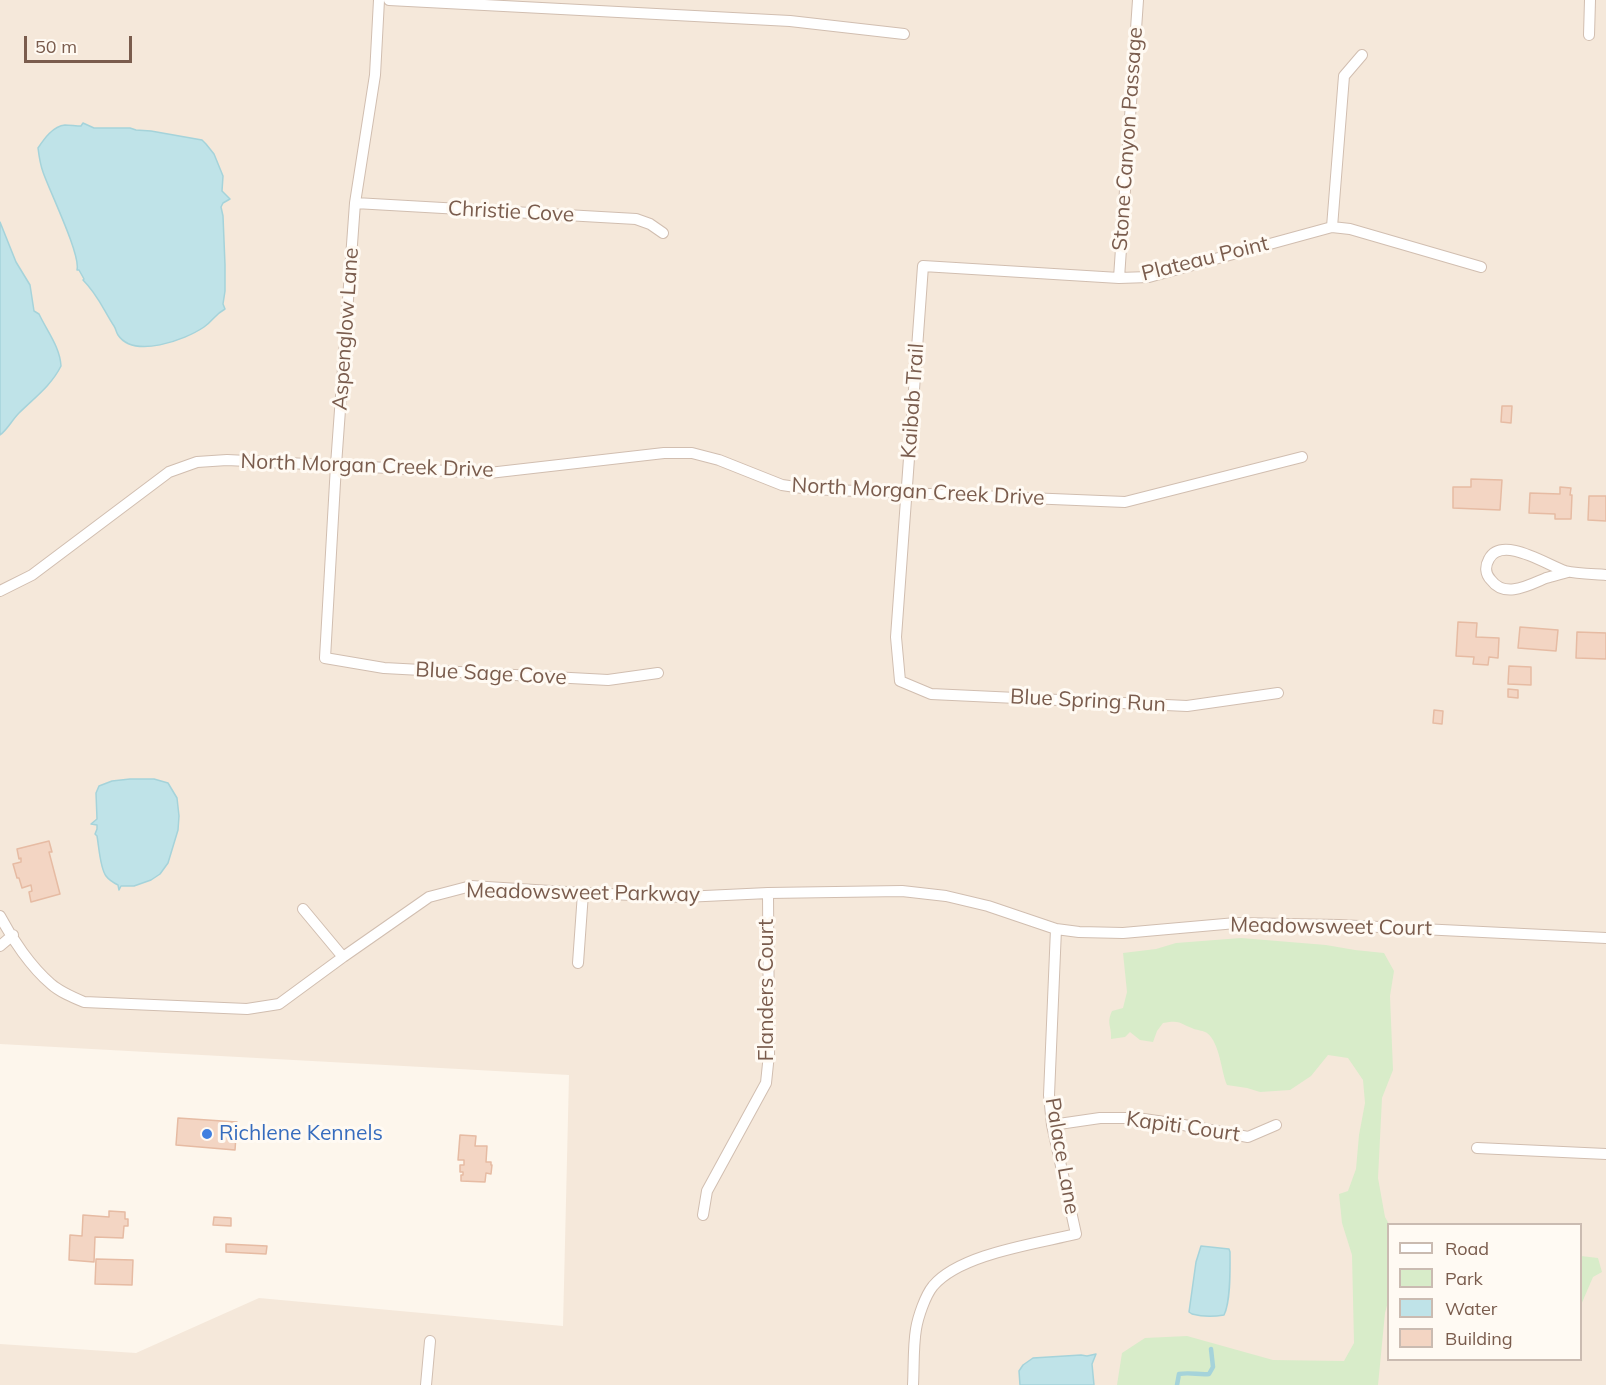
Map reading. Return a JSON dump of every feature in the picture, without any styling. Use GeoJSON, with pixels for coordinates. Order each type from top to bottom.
{"type":"FeatureCollection","features":[{"type":"Feature","properties":{"kind":"street","name":"Aspenglow Lane"},"geometry":{"type":"LineString","coordinates":[[325,658],[336,465],[356,203],[375,75],[379,0]]}},
{"type":"Feature","properties":{"kind":"street"},"geometry":{"type":"LineString","coordinates":[[389,0],[573,5],[790,21],[904,34]]}},
{"type":"Feature","properties":{"kind":"street","name":"Stone Canyon Passage"},"geometry":{"type":"LineString","coordinates":[[1119,278],[1138,0]]}},
{"type":"Feature","properties":{"kind":"street"},"geometry":{"type":"LineString","coordinates":[[1589,35],[1590,0]]}},
{"type":"Feature","properties":{"kind":"street"},"geometry":{"type":"LineString","coordinates":[[1332,227],[1344,76],[1362,55]]}},
{"type":"Feature","properties":{"kind":"street","name":"Christie Cove"},"geometry":{"type":"LineString","coordinates":[[356,203],[636,219],[643,220],[663,233]]}},
{"type":"Feature","properties":{"kind":"street","name":"Plateau Point"},"geometry":{"type":"LineString","coordinates":[[923,266],[1119,278],[1149,277],[1332,227],[1350,229],[1481,267]]}},
{"type":"Feature","properties":{"kind":"street","name":"Kaibab Trail"},"geometry":{"type":"LineString","coordinates":[[900,681],[897,637],[923,266]]}},
{"type":"Feature","properties":{"kind":"street","name":"North Morgan Creek Drive"},"geometry":{"type":"LineString","coordinates":[[0,591],[32,575],[168,472],[197,462],[227,460],[489,473],[664,453],[692,453],[719,460],[782,484],[809,489],[1125,502],[1302,457]]}},
{"type":"Feature","properties":{"kind":"street"},"geometry":{"type":"LineString","coordinates":[[1568,572],[1509,590],[1499,588],[1492,583],[1487,575],[1486,565],[1491,555],[1500,550],[1511,550],[1524,553],[1568,572],[1606,575]]}},
{"type":"Feature","properties":{"kind":"street","name":"Blue Sage Cove"},"geometry":{"type":"LineString","coordinates":[[325,658],[384,668],[609,680],[658,673]]}},
{"type":"Feature","properties":{"kind":"street","name":"Blue Spring Run"},"geometry":{"type":"LineString","coordinates":[[900,681],[931,694],[1186,706],[1278,693]]}},
{"type":"Feature","properties":{"kind":"street","name":"Meadowsweet Parkway"},"geometry":{"type":"LineString","coordinates":[[0,916],[31,963],[51,984],[69,996],[84,1002],[247,1009],[279,1004],[429,897],[471,886],[684,897],[903,891],[946,896],[988,906],[1056,929]]}},
{"type":"Feature","properties":{"kind":"street"},"geometry":{"type":"LineString","coordinates":[[578,963],[583,893]]}},
{"type":"Feature","properties":{"kind":"street","name":"Flanders Court"},"geometry":{"type":"LineString","coordinates":[[704,1215],[707,1191],[766,1083],[769,1053],[768,893]]}},
{"type":"Feature","properties":{"kind":"street"},"geometry":{"type":"LineString","coordinates":[[303,909],[343,957]]}},
{"type":"Feature","properties":{"kind":"street","name":"Meadowsweet Court"},"geometry":{"type":"LineString","coordinates":[[1056,929],[1123,933],[1248,923],[1339,925],[1606,938]]}},
{"type":"Feature","properties":{"kind":"street","name":"Palace Lane"},"geometry":{"type":"LineString","coordinates":[[913,1385],[916,1330],[922,1309],[933,1287],[951,1271],[979,1257],[1076,1234],[1052,1125],[1050,1095],[1056,929]]}},
{"type":"Feature","properties":{"kind":"street"},"geometry":{"type":"LineString","coordinates":[[0,946],[13,935]]}},
{"type":"Feature","properties":{"kind":"street","name":"Kapiti Court"},"geometry":{"type":"LineString","coordinates":[[1052,1125],[1100,1118],[1137,1118],[1248,1137],[1276,1125]]}},
{"type":"Feature","properties":{"kind":"street"},"geometry":{"type":"LineString","coordinates":[[1477,1148],[1606,1154]]}},
{"type":"Feature","properties":{"kind":"street"},"geometry":{"type":"LineString","coordinates":[[426,1385],[430,1341]]}},
{"type":"Feature","properties":{"kind":"shaded area"},"geometry":{"type":"Polygon","coordinates":[[[0,0],[1606,0],[1606,1385],[0,1385],[0,1344],[136,1353],[259,1298],[563,1326],[569,1075],[0,1044],[0,0]]]}},
{"type":"Feature","properties":{"kind":"green space"},"geometry":{"type":"Polygon","coordinates":[[[1241,938],[1326,945],[1384,953],[1394,971],[1390,996],[1393,1070],[1382,1098],[1378,1178],[1385,1217],[1388,1223],[1387,1306],[1378,1385],[1117,1385],[1122,1353],[1145,1338],[1187,1336],[1273,1360],[1344,1361],[1354,1343],[1352,1255],[1342,1223],[1339,1194],[1348,1191],[1356,1169],[1365,1103],[1363,1080],[1348,1058],[1328,1055],[1311,1076],[1290,1090],[1260,1092],[1227,1085],[1215,1043],[1206,1032],[1173,1022],[1163,1023],[1153,1042],[1140,1040],[1130,1032],[1125,1037],[1111,1039],[1110,1015],[1112,1011],[1123,1008],[1127,992],[1123,953],[1156,949],[1176,943],[1241,938]]]}},
{"type":"Feature","properties":{"kind":"green space"},"geometry":{"type":"Polygon","coordinates":[[[1582,1256],[1598,1258],[1602,1272],[1593,1277],[1582,1303],[1582,1256]]]}},
{"type":"Feature","properties":{"kind":"water"},"geometry":{"type":"Polygon","coordinates":[[[83,123],[94,128],[130,128],[202,140],[214,154],[223,176],[222,191],[230,199],[221,207],[225,265],[223,304],[225,309],[196,332],[160,345],[136,346],[126,342],[118,335],[77,270],[74,251],[43,172],[38,148],[57,128],[65,125],[81,126],[83,123]]]}},
{"type":"Feature","properties":{"kind":"water"},"geometry":{"type":"Polygon","coordinates":[[[0,222],[16,262],[30,285],[34,311],[39,314],[53,339],[61,366],[47,386],[0,435],[0,222]]]}},
{"type":"Feature","properties":{"kind":"water"},"geometry":{"type":"Polygon","coordinates":[[[154,779],[168,783],[177,798],[178,830],[168,863],[160,874],[134,886],[121,886],[119,890],[118,885],[104,872],[95,834],[97,825],[91,824],[97,819],[96,793],[99,786],[112,781],[154,779]]]}},
{"type":"Feature","properties":{"kind":"water"},"geometry":{"type":"Polygon","coordinates":[[[1201,1246],[1229,1249],[1230,1252],[1229,1293],[1224,1315],[1204,1316],[1189,1312],[1196,1262],[1201,1246]]]}},
{"type":"Feature","properties":{"kind":"water"},"geometry":{"type":"Polygon","coordinates":[[[1096,1354],[1092,1364],[1094,1385],[1020,1385],[1019,1371],[1033,1358],[1096,1354]]]}},
{"type":"Feature","properties":{"kind":"building"},"geometry":{"type":"Polygon","coordinates":[[[1502,406],[1512,406],[1511,423],[1501,422],[1502,406]]]}},
{"type":"Feature","properties":{"kind":"building"},"geometry":{"type":"Polygon","coordinates":[[[1471,479],[1502,480],[1500,510],[1453,508],[1453,487],[1471,487],[1471,479]]]}},
{"type":"Feature","properties":{"kind":"building"},"geometry":{"type":"Polygon","coordinates":[[[1560,487],[1571,488],[1571,519],[1555,519],[1555,514],[1529,513],[1530,493],[1560,494],[1560,487]]]}},
{"type":"Feature","properties":{"kind":"building"},"geometry":{"type":"Polygon","coordinates":[[[1589,496],[1606,496],[1606,521],[1588,520],[1589,496]]]}},
{"type":"Feature","properties":{"kind":"building"},"geometry":{"type":"Polygon","coordinates":[[[1458,622],[1477,623],[1476,637],[1499,638],[1498,658],[1489,657],[1488,665],[1473,664],[1474,657],[1456,656],[1458,622]]]}},
{"type":"Feature","properties":{"kind":"building"},"geometry":{"type":"Polygon","coordinates":[[[1520,627],[1558,630],[1556,651],[1518,648],[1520,627]]]}},
{"type":"Feature","properties":{"kind":"building"},"geometry":{"type":"Polygon","coordinates":[[[1577,632],[1606,633],[1606,659],[1576,658],[1577,632]]]}},
{"type":"Feature","properties":{"kind":"building"},"geometry":{"type":"Polygon","coordinates":[[[1509,666],[1531,667],[1531,685],[1508,684],[1509,666]]]}},
{"type":"Feature","properties":{"kind":"building"},"geometry":{"type":"Polygon","coordinates":[[[1508,689],[1518,690],[1518,698],[1508,697],[1508,689]]]}},
{"type":"Feature","properties":{"kind":"building"},"geometry":{"type":"Polygon","coordinates":[[[1434,710],[1443,711],[1442,724],[1433,723],[1434,710]]]}},
{"type":"Feature","properties":{"kind":"building"},"geometry":{"type":"Polygon","coordinates":[[[49,841],[52,852],[49,852],[60,894],[31,902],[29,892],[32,891],[31,885],[22,888],[13,864],[21,862],[17,849],[49,841]]]}},
{"type":"Feature","properties":{"kind":"building","name":"Richlene Kennels"},"geometry":{"type":"Polygon","coordinates":[[[178,1118],[237,1122],[235,1150],[176,1145],[178,1118]]]}},
{"type":"Feature","properties":{"kind":"building"},"geometry":{"type":"Polygon","coordinates":[[[460,1135],[476,1136],[475,1146],[487,1146],[486,1162],[491,1162],[492,1165],[491,1174],[486,1173],[485,1182],[461,1181],[463,1172],[460,1172],[460,1165],[464,1165],[464,1160],[458,1160],[460,1135]]]}},
{"type":"Feature","properties":{"kind":"building"},"geometry":{"type":"Polygon","coordinates":[[[109,1211],[125,1212],[128,1226],[124,1226],[123,1238],[95,1237],[94,1262],[69,1260],[70,1235],[82,1236],[83,1215],[109,1217],[109,1211]]]}},
{"type":"Feature","properties":{"kind":"building"},"geometry":{"type":"Polygon","coordinates":[[[214,1217],[231,1218],[231,1226],[213,1225],[214,1217]]]}},
{"type":"Feature","properties":{"kind":"building"},"geometry":{"type":"Polygon","coordinates":[[[226,1244],[267,1246],[266,1254],[226,1252],[226,1244]]]}},
{"type":"Feature","properties":{"kind":"building"},"geometry":{"type":"Polygon","coordinates":[[[96,1259],[133,1260],[132,1285],[95,1284],[96,1259]]]}},
{"type":"Feature","properties":{"kind":"waterway"},"geometry":{"type":"LineString","coordinates":[[1177,1385],[1179,1374],[1209,1374],[1213,1367],[1211,1349]]}},
{"type":"Feature","properties":{"kind":"place","name":"Richlene Kennels"},"geometry":{"type":"Point","coordinates":[207,1134]}}]}
